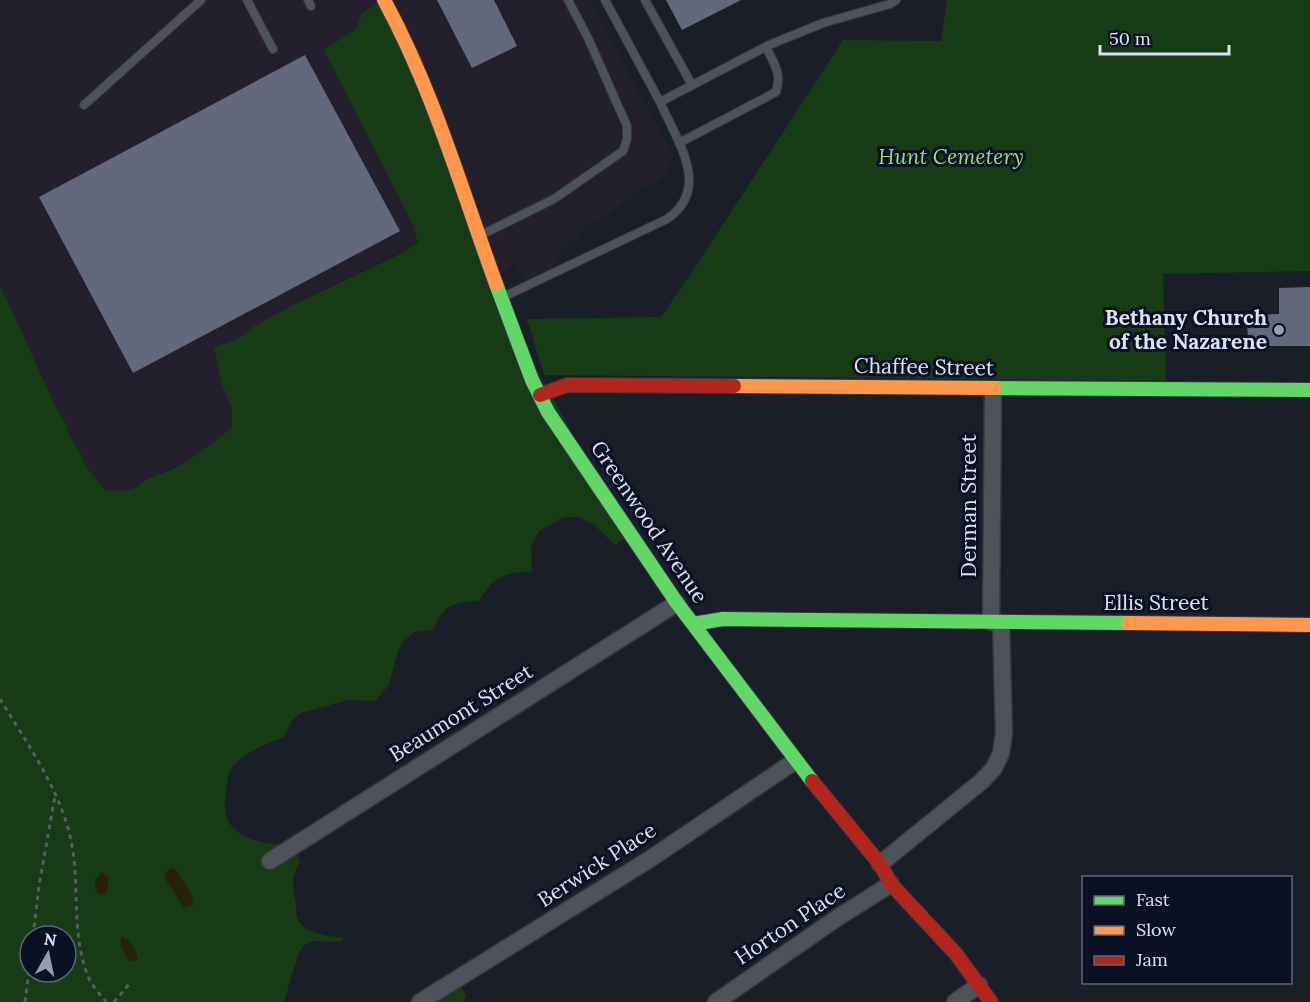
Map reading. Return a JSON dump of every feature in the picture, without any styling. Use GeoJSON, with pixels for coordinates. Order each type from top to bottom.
{"type":"FeatureCollection","features":[{"type":"Feature","properties":{"kind":"street","name":"Greenwood Avenue"},"geometry":{"type":"LineString","coordinates":[[384,0],[404,37],[430,95],[501,299],[532,380],[548,412],[677,603],[795,761],[880,864],[891,884],[956,954],[991,1002]]}},
{"type":"Feature","properties":{"kind":"street","name":"Chaffee Street"},"geometry":{"type":"LineString","coordinates":[[540,395],[567,385],[1310,390]]}},
{"type":"Feature","properties":{"kind":"street","name":"Derman Street"},"geometry":{"type":"LineString","coordinates":[[880,864],[982,782],[994,768],[1001,753],[1004,734],[996,623],[993,389]]}},
{"type":"Feature","properties":{"kind":"street","name":"Beaumont Street"},"geometry":{"type":"LineString","coordinates":[[270,861],[677,603]]}},
{"type":"Feature","properties":{"kind":"street","name":"Ellis Street"},"geometry":{"type":"LineString","coordinates":[[693,624],[723,619],[1310,624]]}},
{"type":"Feature","properties":{"kind":"street","name":"Berwick Place"},"geometry":{"type":"LineString","coordinates":[[420,1002],[650,859],[795,761]]}},
{"type":"Feature","properties":{"kind":"street","name":"Horton Place"},"geometry":{"type":"LineString","coordinates":[[716,1002],[837,918],[891,884]]}},
{"type":"Feature","properties":{"kind":"street"},"geometry":{"type":"LineString","coordinates":[[955,1002],[979,985]]}},
{"type":"Feature","properties":{"kind":"lane"},"geometry":{"type":"LineString","coordinates":[[84,105],[201,0]]}},
{"type":"Feature","properties":{"kind":"lane"},"geometry":{"type":"LineString","coordinates":[[247,0],[273,49]]}},
{"type":"Feature","properties":{"kind":"lane"},"geometry":{"type":"LineString","coordinates":[[479,236],[554,199],[623,151],[627,139],[627,126],[588,38],[568,0]]}},
{"type":"Feature","properties":{"kind":"lane"},"geometry":{"type":"LineString","coordinates":[[501,299],[667,219],[680,210],[687,199],[690,169],[660,102],[605,0]]}},
{"type":"Feature","properties":{"kind":"lane"},"geometry":{"type":"LineString","coordinates":[[645,0],[692,85]]}},
{"type":"Feature","properties":{"kind":"lane"},"geometry":{"type":"LineString","coordinates":[[660,102],[766,47],[823,23],[890,4],[896,0]]}},
{"type":"Feature","properties":{"kind":"lane"},"geometry":{"type":"LineString","coordinates":[[678,143],[776,92],[780,81],[778,70],[766,47]]}},
{"type":"Feature","properties":{"kind":"path"},"geometry":{"type":"LineString","coordinates":[[0,699],[55,794],[71,838],[83,959],[88,977],[106,1002]]}},
{"type":"Feature","properties":{"kind":"path"},"geometry":{"type":"LineString","coordinates":[[34,924],[55,794]]}},
{"type":"Feature","properties":{"kind":"path"},"geometry":{"type":"LineString","coordinates":[[114,1002],[130,983]]}},
{"type":"Feature","properties":{"kind":"path"},"geometry":{"type":"LineString","coordinates":[[25,1002],[27,984]]}},
{"type":"Feature","properties":{"kind":"shaded area"},"geometry":{"type":"Polygon","coordinates":[[[0,0],[590,0],[672,155],[667,174],[644,187],[602,219],[586,225],[577,237],[562,250],[548,275],[531,282],[522,278],[515,263],[498,278],[362,13],[356,29],[324,50],[413,225],[418,243],[291,306],[256,325],[237,339],[215,348],[222,385],[232,409],[232,426],[213,445],[174,468],[144,479],[138,487],[124,491],[106,491],[85,465],[70,437],[66,424],[0,288],[0,0]]]}},
{"type":"Feature","properties":{"kind":"green space","name":"Hunt Cemetery"},"geometry":{"type":"Polygon","coordinates":[[[947,0],[1310,0],[1310,271],[1163,274],[1166,381],[544,375],[527,319],[661,317],[843,40],[941,41],[947,0]]]}},
{"type":"Feature","properties":{"kind":"green space"},"geometry":{"type":"Polygon","coordinates":[[[384,1],[504,310],[629,535],[615,545],[593,524],[579,517],[564,517],[539,531],[531,546],[532,571],[500,577],[489,586],[479,601],[450,606],[441,615],[433,630],[414,632],[401,644],[389,685],[375,701],[348,700],[301,713],[292,721],[283,738],[255,750],[231,769],[227,780],[225,805],[226,816],[231,825],[246,837],[280,845],[288,854],[295,851],[300,862],[294,875],[293,888],[296,915],[300,923],[310,931],[344,938],[341,942],[315,941],[304,945],[298,955],[284,1002],[0,1002],[0,288],[66,424],[70,437],[85,465],[106,491],[124,491],[138,487],[150,477],[170,471],[212,444],[232,426],[232,409],[222,385],[214,348],[237,339],[256,325],[291,306],[396,256],[418,243],[413,225],[324,50],[356,29],[362,13],[384,1]]]}},
{"type":"Feature","properties":{"kind":"green space"},"geometry":{"type":"Polygon","coordinates":[[[459,984],[466,995],[464,1002],[429,1002],[459,984]]]}},
{"type":"Feature","properties":{"kind":"sand"},"geometry":{"type":"Polygon","coordinates":[[[173,868],[186,885],[193,905],[184,908],[164,877],[168,869],[173,868]]]}},
{"type":"Feature","properties":{"kind":"sand"},"geometry":{"type":"Polygon","coordinates":[[[102,872],[109,878],[106,893],[100,895],[95,890],[95,879],[102,872]]]}},
{"type":"Feature","properties":{"kind":"sand"},"geometry":{"type":"Polygon","coordinates":[[[121,937],[127,939],[131,944],[138,957],[137,960],[128,961],[121,946],[121,937]]]}},
{"type":"Feature","properties":{"kind":"building"},"geometry":{"type":"Polygon","coordinates":[[[437,0],[494,0],[517,46],[472,68],[437,0]]]}},
{"type":"Feature","properties":{"kind":"building"},"geometry":{"type":"Polygon","coordinates":[[[666,0],[741,0],[682,30],[666,0]]]}},
{"type":"Feature","properties":{"kind":"building"},"geometry":{"type":"Polygon","coordinates":[[[305,55],[400,231],[133,373],[39,197],[305,55]]]}},
{"type":"Feature","properties":{"kind":"building","name":"Bethany Church of the Nazarene"},"geometry":{"type":"Polygon","coordinates":[[[1310,287],[1310,346],[1248,346],[1247,315],[1279,314],[1279,288],[1310,287]]]}},
{"type":"Feature","properties":{"kind":"traffic: fast"},"geometry":{"type":"LineString","coordinates":[[496,284],[532,380],[548,412],[677,603],[812,781]]}},
{"type":"Feature","properties":{"kind":"traffic: fast"},"geometry":{"type":"LineString","coordinates":[[994,388],[1310,390]]}},
{"type":"Feature","properties":{"kind":"traffic: fast"},"geometry":{"type":"LineString","coordinates":[[693,624],[723,619],[1128,623]]}},
{"type":"Feature","properties":{"kind":"traffic: slow"},"geometry":{"type":"LineString","coordinates":[[384,0],[432,104],[496,284]]}},
{"type":"Feature","properties":{"kind":"traffic: slow"},"geometry":{"type":"LineString","coordinates":[[734,386],[994,388]]}},
{"type":"Feature","properties":{"kind":"traffic: slow"},"geometry":{"type":"LineString","coordinates":[[1128,623],[1310,625]]}},
{"type":"Feature","properties":{"kind":"traffic: jam"},"geometry":{"type":"LineString","coordinates":[[540,395],[567,385],[734,386]]}},
{"type":"Feature","properties":{"kind":"traffic: jam"},"geometry":{"type":"LineString","coordinates":[[812,781],[880,864],[891,884],[956,954],[991,1002]]}},
{"type":"Feature","properties":{"kind":"place","name":"Bethany Church of the Nazarene"},"geometry":{"type":"Point","coordinates":[1279,330]}}]}
